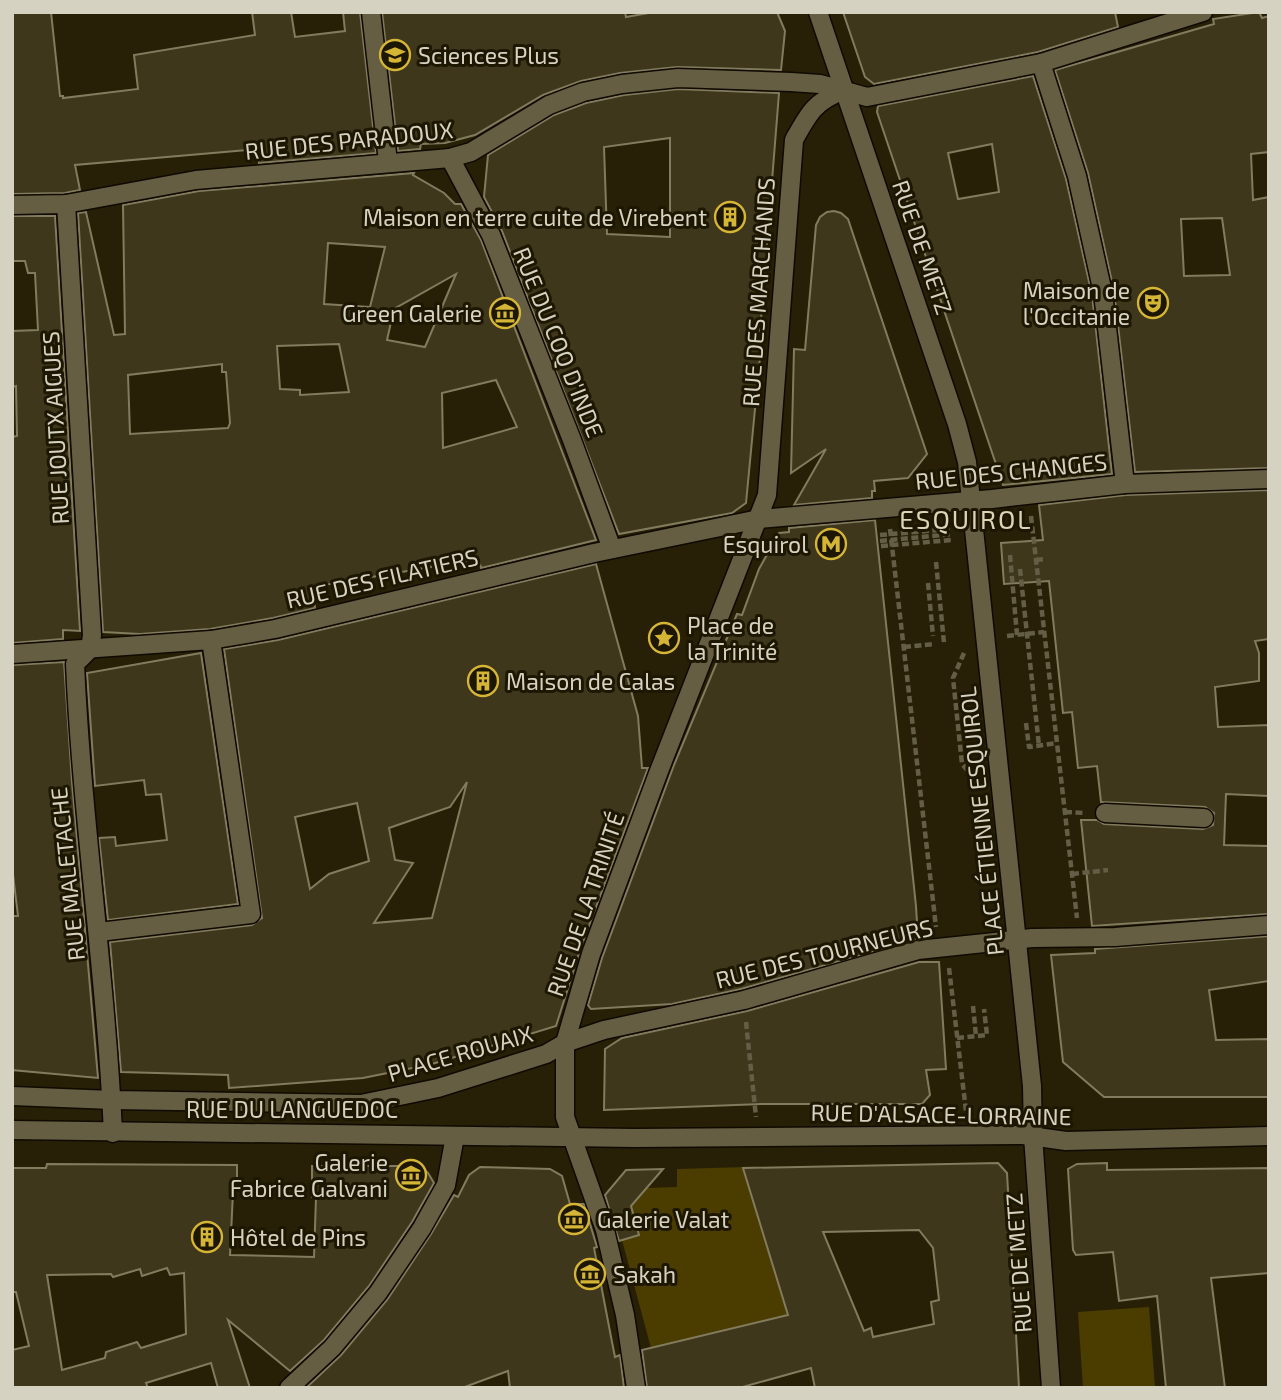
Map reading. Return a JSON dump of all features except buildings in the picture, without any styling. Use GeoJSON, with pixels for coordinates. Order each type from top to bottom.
{"type":"FeatureCollection","features":[{"type":"Feature","properties":{"kind":"street"},"geometry":{"type":"LineString","coordinates":[[371,12],[388,162]]}},
{"type":"Feature","properties":{"kind":"street","name":"RUE DE METZ"},"geometry":{"type":"LineString","coordinates":[[818,12],[957,424],[967,461],[972,500]]}},
{"type":"Feature","properties":{"kind":"street","name":"RUE DES PARADOUX"},"geometry":{"type":"LineString","coordinates":[[12,205],[66,204],[196,180],[450,158],[471,152],[549,105],[583,92],[622,84],[691,79],[791,82],[820,84],[867,97],[1041,63],[1203,12]]}},
{"type":"Feature","properties":{"kind":"street"},"geometry":{"type":"LineString","coordinates":[[1041,63],[1077,176],[1103,293],[1125,484]]}},
{"type":"Feature","properties":{"kind":"street","name":"RUE DES MARCHANDS"},"geometry":{"type":"LineString","coordinates":[[759,519],[767,495],[794,140],[815,106],[825,98],[844,90]]}},
{"type":"Feature","properties":{"kind":"street","name":"RUE DU COQ D'INDE"},"geometry":{"type":"LineString","coordinates":[[450,158],[491,235],[612,549]]}},
{"type":"Feature","properties":{"kind":"street","name":"RUE JOUTX AIGUES"},"geometry":{"type":"LineString","coordinates":[[66,204],[92,635],[90,649]]}},
{"type":"Feature","properties":{"kind":"street","name":"RUE DES CHANGES"},"geometry":{"type":"LineString","coordinates":[[759,519],[1125,484],[1269,479]]}},
{"type":"Feature","properties":{"kind":"street","name":"PLACE ÉTIENNE ESQUIROL"},"geometry":{"type":"LineString","coordinates":[[972,500],[1032,1086],[1033,1136]]}},
{"type":"Feature","properties":{"kind":"street","name":"RUE DES FILATIERS"},"geometry":{"type":"LineString","coordinates":[[12,654],[211,640],[275,629],[612,549],[759,519]]}},
{"type":"Feature","properties":{"kind":"street","name":"RUE DE LA TRINITÉ"},"geometry":{"type":"LineString","coordinates":[[636,1388],[625,1315],[605,1230],[565,1117],[565,1043],[591,954],[659,771],[759,519]]}},
{"type":"Feature","properties":{"kind":"street"},"geometry":{"type":"LineString","coordinates":[[99,932],[251,914],[211,640]]}},
{"type":"Feature","properties":{"kind":"street","name":"RUE MALETACHE"},"geometry":{"type":"LineString","coordinates":[[90,649],[75,664],[79,754],[99,932],[113,1133]]}},
{"type":"Feature","properties":{"kind":"street"},"geometry":{"type":"LineString","coordinates":[[1105,813],[1204,818]]}},
{"type":"Feature","properties":{"kind":"street","name":"RUE DES TOURNEURS"},"geometry":{"type":"LineString","coordinates":[[604,1030],[744,1000],[918,950],[1017,939],[1269,925]]}},
{"type":"Feature","properties":{"kind":"street","name":"PLACE ROUAIX"},"geometry":{"type":"LineString","coordinates":[[325,1105],[361,1104],[438,1088],[546,1054],[565,1043],[604,1030]]}},
{"type":"Feature","properties":{"kind":"street","name":"RUE DU LANGUEDOC"},"geometry":{"type":"LineString","coordinates":[[12,1096],[325,1105]]}},
{"type":"Feature","properties":{"kind":"street","name":"RUE DU LANGUEDOC"},"geometry":{"type":"LineString","coordinates":[[12,1130],[571,1137]]}},
{"type":"Feature","properties":{"kind":"street"},"geometry":{"type":"LineString","coordinates":[[289,1388],[332,1348],[371,1302],[422,1227],[446,1185],[455,1136]]}},
{"type":"Feature","properties":{"kind":"street","name":"RUE DE METZ"},"geometry":{"type":"LineString","coordinates":[[1033,1136],[1051,1388]]}},
{"type":"Feature","properties":{"kind":"street","name":"RUE D'ALSACE-LORRAINE"},"geometry":{"type":"LineString","coordinates":[[571,1137],[1033,1136],[1066,1141],[1269,1136]]}},
{"type":"Feature","properties":{"kind":"path"},"geometry":{"type":"LineString","coordinates":[[1028,494],[1080,937]]}},
{"type":"Feature","properties":{"kind":"path","name":"PLACE ÉTIENNE ESQUIROL"},"geometry":{"type":"LineString","coordinates":[[887,507],[942,947],[966,1111]]}},
{"type":"Feature","properties":{"kind":"path"},"geometry":{"type":"LineString","coordinates":[[880,540],[952,535],[880,540]]}},
{"type":"Feature","properties":{"kind":"path"},"geometry":{"type":"LineString","coordinates":[[880,540],[891,538]]}},
{"type":"Feature","properties":{"kind":"path"},"geometry":{"type":"LineString","coordinates":[[1034,546],[1044,545]]}},
{"type":"Feature","properties":{"kind":"path"},"geometry":{"type":"LineString","coordinates":[[1010,555],[1017,635]]}},
{"type":"Feature","properties":{"kind":"path"},"geometry":{"type":"LineString","coordinates":[[1035,560],[1046,558]]}},
{"type":"Feature","properties":{"kind":"path"},"geometry":{"type":"LineString","coordinates":[[936,562],[944,643]]}},
{"type":"Feature","properties":{"kind":"path"},"geometry":{"type":"LineString","coordinates":[[1020,569],[1039,746]]}},
{"type":"Feature","properties":{"kind":"path"},"geometry":{"type":"LineString","coordinates":[[928,583],[933,636]]}},
{"type":"Feature","properties":{"kind":"path"},"geometry":{"type":"LineString","coordinates":[[1007,636],[1044,632]]}},
{"type":"Feature","properties":{"kind":"path"},"geometry":{"type":"LineString","coordinates":[[904,647],[934,644]]}},
{"type":"Feature","properties":{"kind":"path"},"geometry":{"type":"LineString","coordinates":[[1026,723],[1029,747],[1057,743]]}},
{"type":"Feature","properties":{"kind":"path"},"geometry":{"type":"LineString","coordinates":[[1072,874],[1108,870]]}},
{"type":"Feature","properties":{"kind":"path"},"geometry":{"type":"LineString","coordinates":[[744,1000],[758,1137]]}},
{"type":"Feature","properties":{"kind":"path"},"geometry":{"type":"LineString","coordinates":[[973,1006],[976,1036]]}},
{"type":"Feature","properties":{"kind":"path"},"geometry":{"type":"LineString","coordinates":[[957,1038],[986,1035],[984,1009]]}},
{"type":"Feature","properties":{"kind":"shaded area"},"geometry":{"type":"Polygon","coordinates":[[[746,1167],[745,1172],[788,1315],[651,1348],[622,1240],[639,1235],[631,1206],[646,1188],[677,1187],[677,1169],[746,1167]]]}},
{"type":"Feature","properties":{"kind":"shaded area"},"geometry":{"type":"Polygon","coordinates":[[[1149,1307],[1155,1388],[1083,1388],[1078,1312],[1149,1307]]]}},
{"type":"Feature","properties":{"kind":"place","name":"Sciences Plus"},"geometry":{"type":"Point","coordinates":[395,55]}},
{"type":"Feature","properties":{"kind":"place","name":"Maison en terre cuite de Virebent"},"geometry":{"type":"Point","coordinates":[730,217]}},
{"type":"Feature","properties":{"kind":"place","name":"Maison de l'Occitanie"},"geometry":{"type":"Point","coordinates":[1153,303]}},
{"type":"Feature","properties":{"kind":"place","name":"Green Galerie"},"geometry":{"type":"Point","coordinates":[505,313]}},
{"type":"Feature","properties":{"kind":"place","name":"Esquirol"},"geometry":{"type":"Point","coordinates":[831,544]}},
{"type":"Feature","properties":{"kind":"place","name":"Place de la Trinité"},"geometry":{"type":"Point","coordinates":[664,638]}},
{"type":"Feature","properties":{"kind":"place","name":"Maison de Calas"},"geometry":{"type":"Point","coordinates":[483,681]}},
{"type":"Feature","properties":{"kind":"place","name":"Galerie Fabrice Galvani"},"geometry":{"type":"Point","coordinates":[411,1175]}},
{"type":"Feature","properties":{"kind":"place","name":"Galerie Valat"},"geometry":{"type":"Point","coordinates":[574,1219]}},
{"type":"Feature","properties":{"kind":"place","name":"Hôtel de Pins"},"geometry":{"type":"Point","coordinates":[207,1237]}},
{"type":"Feature","properties":{"kind":"place","name":"Sakah"},"geometry":{"type":"Point","coordinates":[590,1274]}},
{"type":"Feature","properties":{"kind":"district","name":"ESQUIROL"},"geometry":{"type":"Point","coordinates":[966,518]}}]}
